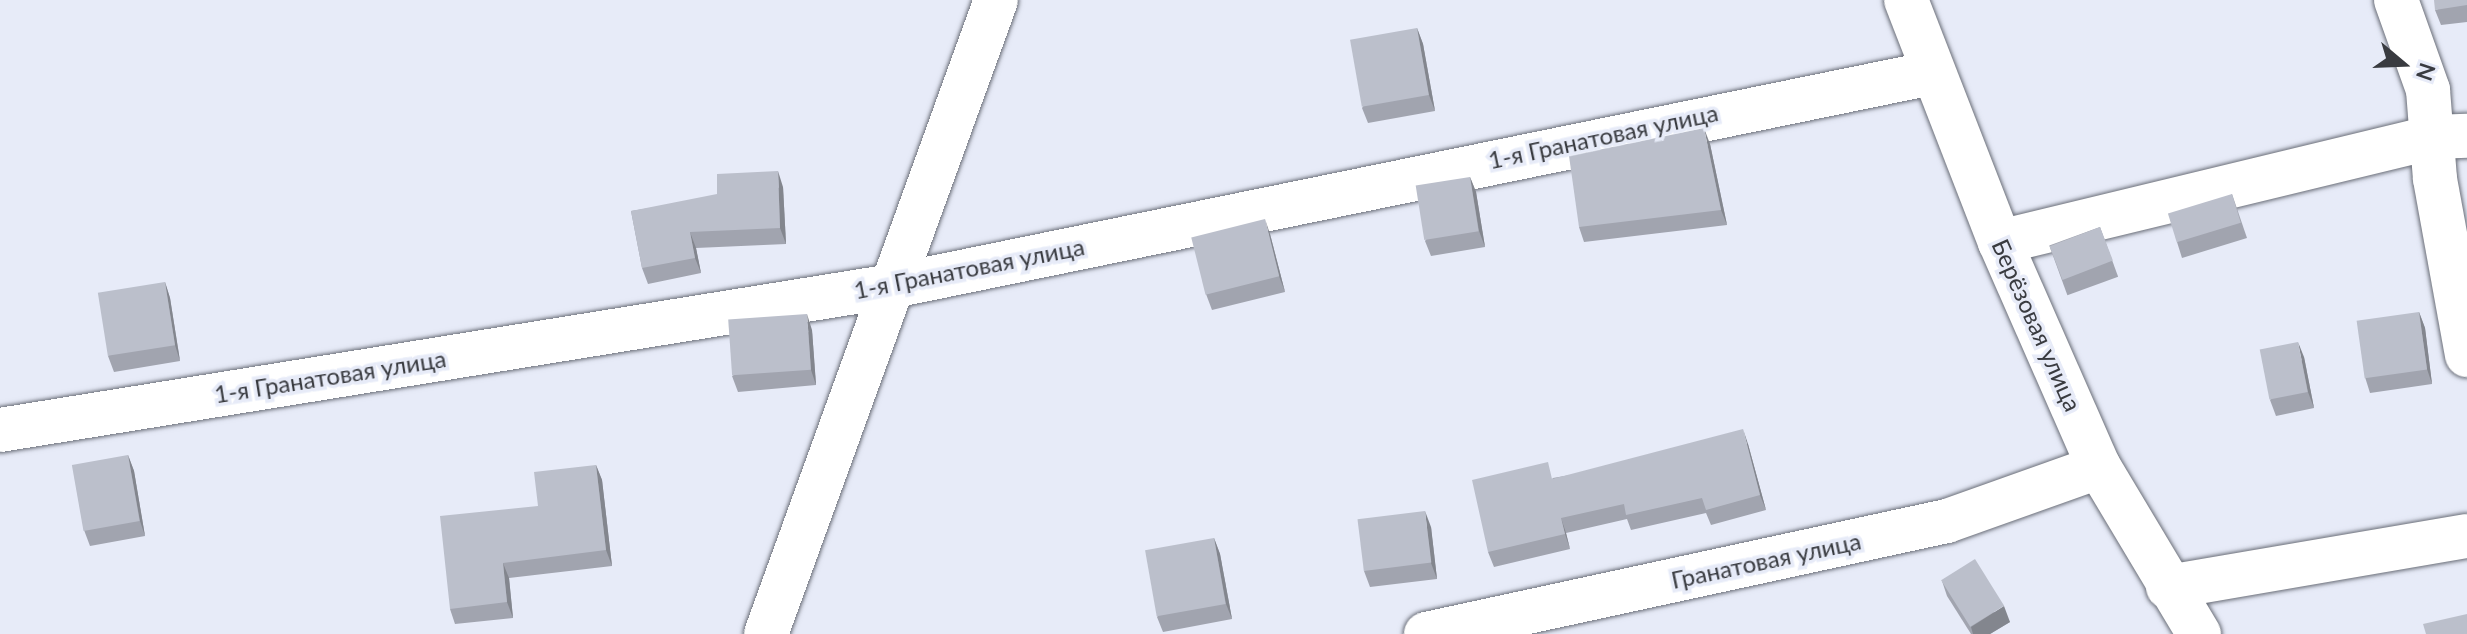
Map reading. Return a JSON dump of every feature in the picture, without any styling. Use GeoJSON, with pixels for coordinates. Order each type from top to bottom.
{"type":"FeatureCollection","features":[{"type":"Feature","properties":{"kind":"street"},"geometry":{"type":"LineString","coordinates":[[766,634],[898,285],[996,0]]}},
{"type":"Feature","properties":{"kind":"street","name":"Берёзовая улица"},"geometry":{"type":"LineString","coordinates":[[1906,0],[2000,242],[2099,467],[2168,587],[2199,634]]}},
{"type":"Feature","properties":{"kind":"street"},"geometry":{"type":"LineString","coordinates":[[2396,0],[2428,90],[2450,136],[2467,355]]}},
{"type":"Feature","properties":{"kind":"street","name":"1-я Гранатовая улица"},"geometry":{"type":"LineString","coordinates":[[0,430],[898,285],[1932,73]]}},
{"type":"Feature","properties":{"kind":"street"},"geometry":{"type":"LineString","coordinates":[[2000,242],[2450,136]]}},
{"type":"Feature","properties":{"kind":"street","name":"Гранатовая улица"},"geometry":{"type":"LineString","coordinates":[[1426,634],[1947,521],[2099,467]]}},
{"type":"Feature","properties":{"kind":"street"},"geometry":{"type":"LineString","coordinates":[[2168,587],[2467,536]]}},
{"type":"Feature","properties":{"kind":"building"},"geometry":{"type":"Polygon","coordinates":[[[2434,0],[2467,0],[2467,5],[2435,10],[2434,0]]]}},
{"type":"Feature","properties":{"kind":"building"},"geometry":{"type":"Polygon","coordinates":[[[1417,28],[1429,95],[1362,107],[1350,40],[1417,28]]]}},
{"type":"Feature","properties":{"kind":"building"},"geometry":{"type":"Polygon","coordinates":[[[1704,128],[1721,210],[1579,227],[1569,156],[1704,128]]]}},
{"type":"Feature","properties":{"kind":"building"},"geometry":{"type":"Polygon","coordinates":[[[778,171],[780,228],[690,232],[695,258],[642,268],[631,211],[717,194],[717,174],[778,171]]]}},
{"type":"Feature","properties":{"kind":"building"},"geometry":{"type":"Polygon","coordinates":[[[1470,177],[1479,231],[1424,240],[1416,186],[1470,177]]]}},
{"type":"Feature","properties":{"kind":"building"},"geometry":{"type":"Polygon","coordinates":[[[2232,194],[2241,223],[2177,242],[2168,214],[2232,194]]]}},
{"type":"Feature","properties":{"kind":"building"},"geometry":{"type":"Polygon","coordinates":[[[1265,219],[1279,276],[1206,295],[1191,237],[1265,219]]]}},
{"type":"Feature","properties":{"kind":"building"},"geometry":{"type":"Polygon","coordinates":[[[2100,227],[2113,261],[2062,280],[2050,246],[2100,227]]]}},
{"type":"Feature","properties":{"kind":"building"},"geometry":{"type":"Polygon","coordinates":[[[165,282],[175,345],[108,356],[98,293],[165,282]]]}},
{"type":"Feature","properties":{"kind":"building"},"geometry":{"type":"Polygon","coordinates":[[[2419,312],[2427,369],[2365,378],[2357,321],[2419,312]]]}},
{"type":"Feature","properties":{"kind":"building"},"geometry":{"type":"Polygon","coordinates":[[[807,314],[811,370],[732,375],[728,320],[807,314]]]}},
{"type":"Feature","properties":{"kind":"building"},"geometry":{"type":"Polygon","coordinates":[[[2298,342],[2308,392],[2269,400],[2260,349],[2298,342]]]}},
{"type":"Feature","properties":{"kind":"building"},"geometry":{"type":"Polygon","coordinates":[[[1743,429],[1760,495],[1706,510],[1702,498],[1626,515],[1624,504],[1561,518],[1565,534],[1488,552],[1472,480],[1548,462],[1552,479],[1743,429]]]}},
{"type":"Feature","properties":{"kind":"building"},"geometry":{"type":"Polygon","coordinates":[[[128,455],[140,521],[84,531],[72,465],[128,455]]]}},
{"type":"Feature","properties":{"kind":"building"},"geometry":{"type":"Polygon","coordinates":[[[596,465],[606,550],[503,563],[507,602],[450,609],[440,516],[538,506],[534,472],[596,465]]]}},
{"type":"Feature","properties":{"kind":"building"},"geometry":{"type":"Polygon","coordinates":[[[1425,511],[1431,563],[1364,571],[1358,519],[1425,511]]]}},
{"type":"Feature","properties":{"kind":"building"},"geometry":{"type":"Polygon","coordinates":[[[1214,538],[1226,604],[1157,616],[1145,550],[1214,538]]]}},
{"type":"Feature","properties":{"kind":"building"},"geometry":{"type":"Polygon","coordinates":[[[1975,559],[2004,606],[1970,627],[1941,580],[1975,559]]]}},
{"type":"Feature","properties":{"kind":"building"},"geometry":{"type":"Polygon","coordinates":[[[2467,614],[2467,634],[2426,634],[2423,624],[2467,614]]]}}]}
